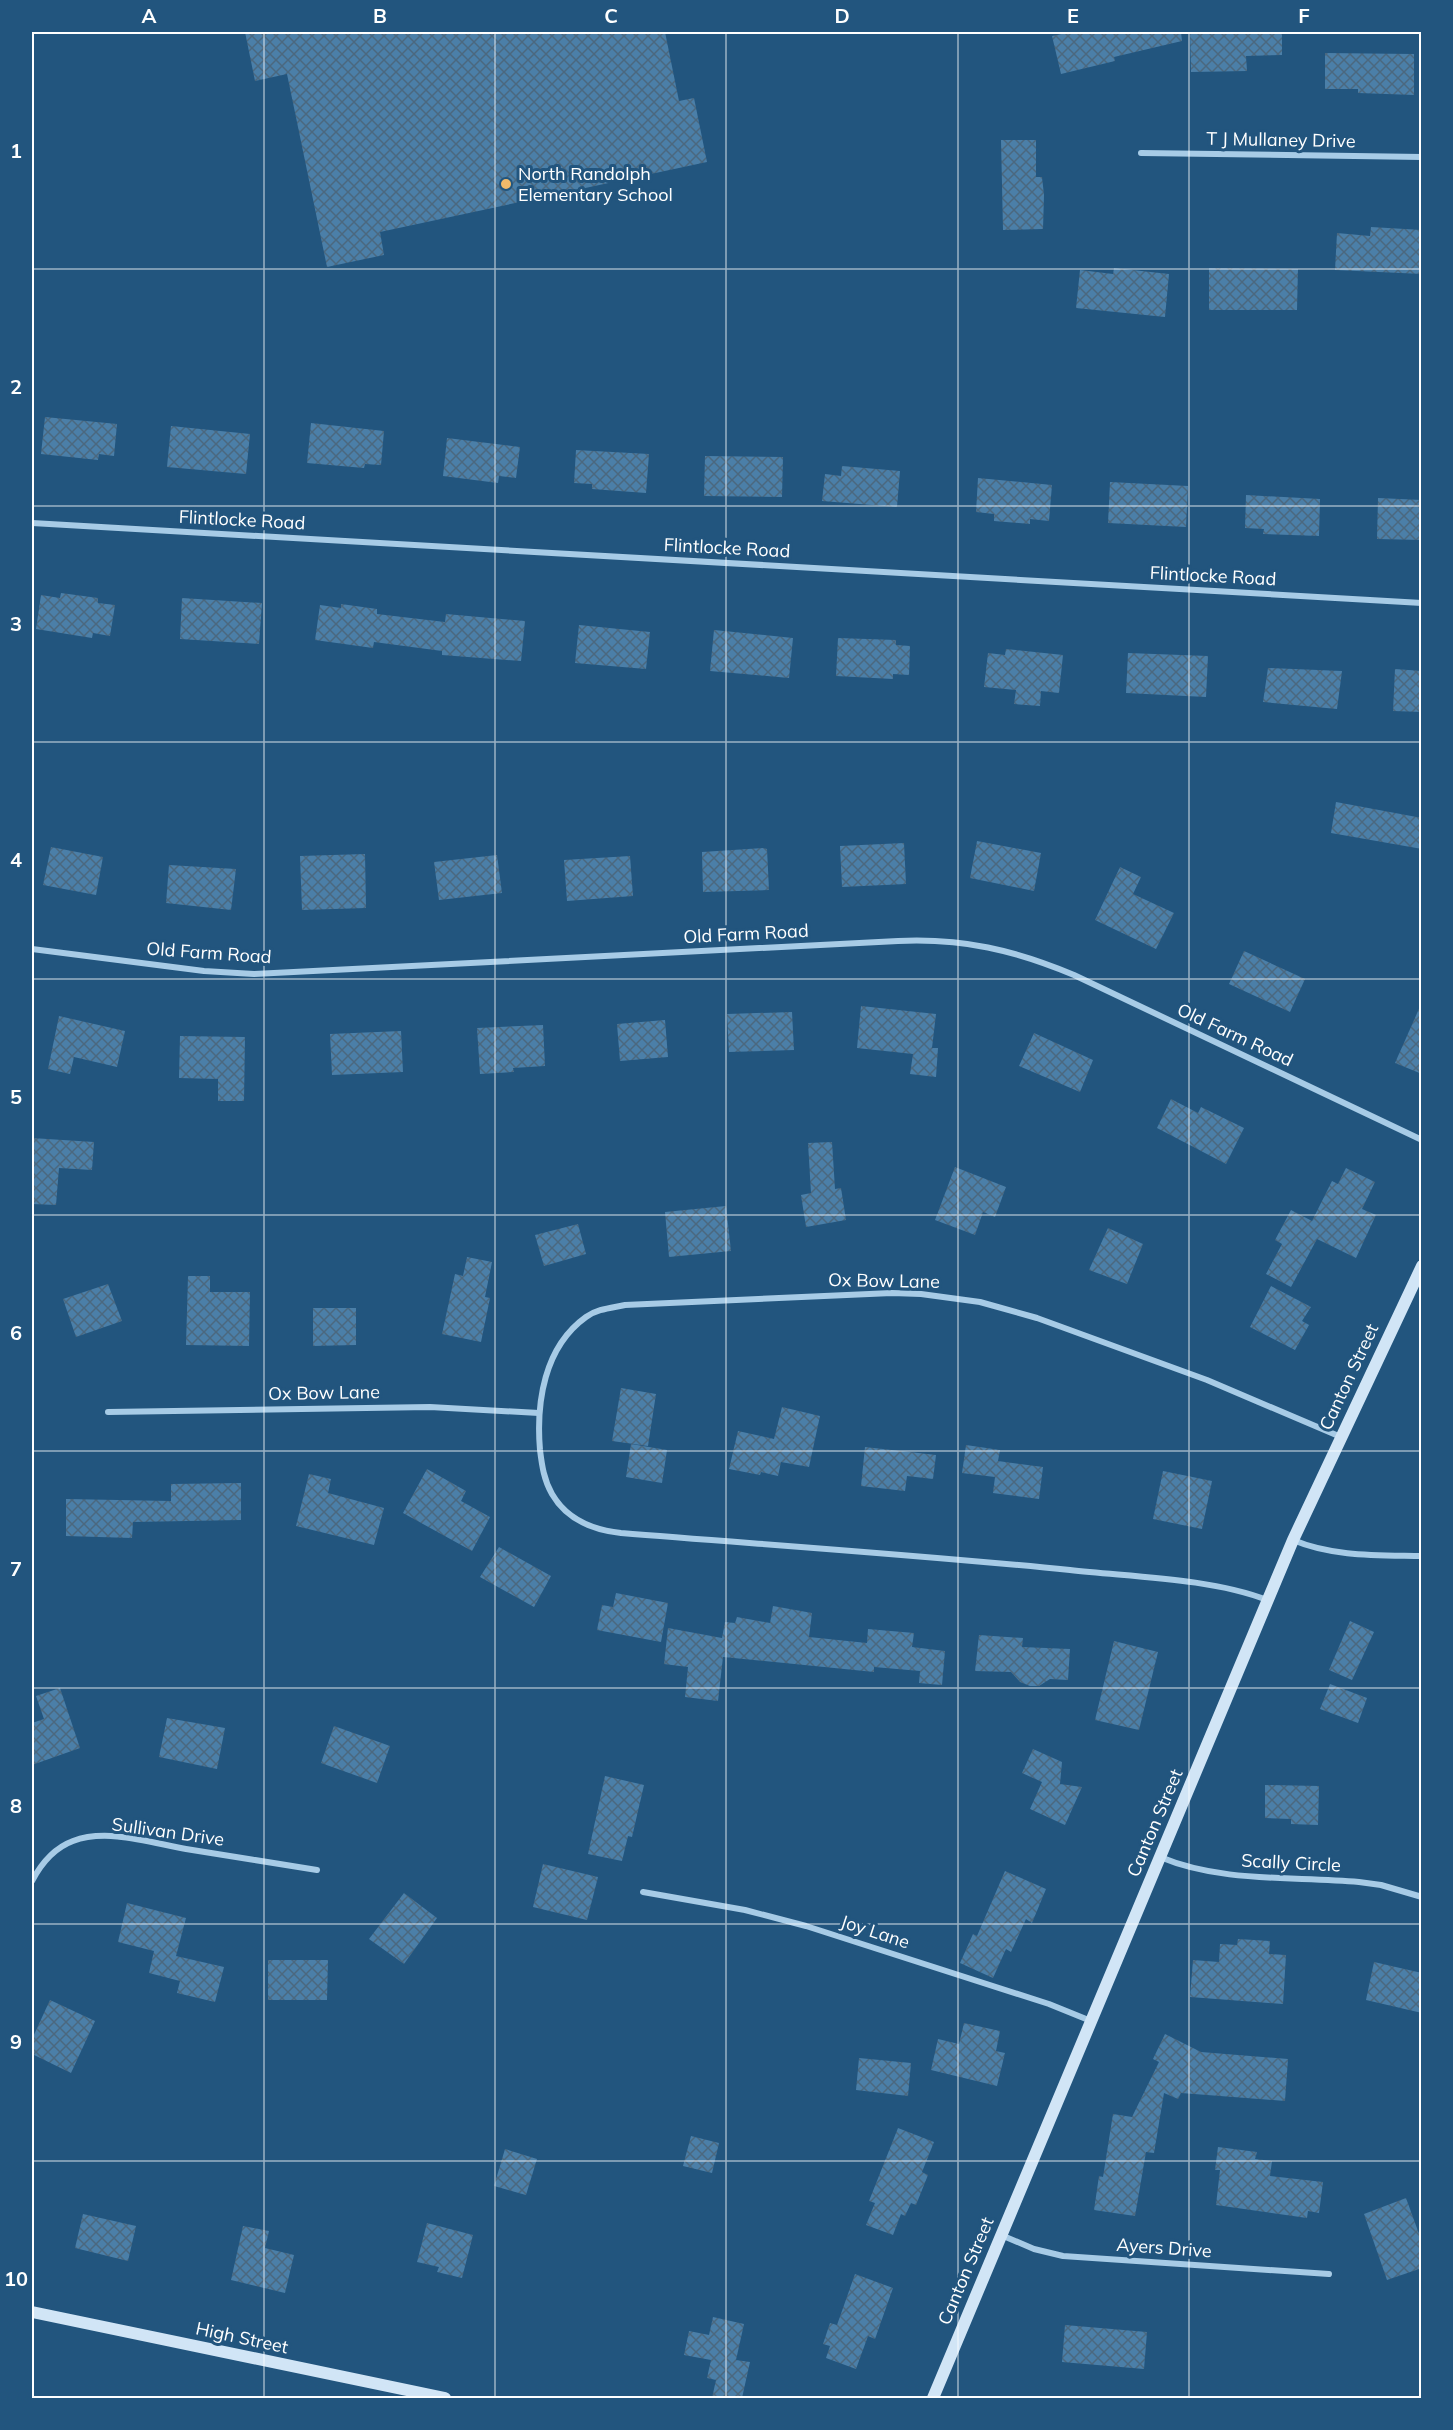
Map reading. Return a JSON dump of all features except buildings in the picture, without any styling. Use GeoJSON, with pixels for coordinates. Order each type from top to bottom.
{"type":"FeatureCollection","features":[{"type":"Feature","properties":{"kind":"street","name":"T J Mullaney Drive"},"geometry":{"type":"LineString","coordinates":[[1141,153],[1422,157]]}},
{"type":"Feature","properties":{"kind":"street","name":"Flintlocke Road"},"geometry":{"type":"LineString","coordinates":[[32,523],[1422,603]]}},
{"type":"Feature","properties":{"kind":"street","name":"Old Farm Road"},"geometry":{"type":"LineString","coordinates":[[32,949],[204,971],[254,974],[898,941],[967,942],[1034,958],[1074,975],[1422,1140]]}},
{"type":"Feature","properties":{"kind":"street","name":"Canton Street"},"geometry":{"type":"LineString","coordinates":[[933,2398],[1293,1540],[1422,1266]]}},
{"type":"Feature","properties":{"kind":"street","name":"Ox Bow Lane"},"geometry":{"type":"LineString","coordinates":[[1268,1600],[1234,1589],[1126,1576],[928,1557],[605,1532],[580,1522],[560,1506],[552,1495],[542,1470],[539,1413],[543,1387],[552,1360],[578,1324],[598,1311],[625,1305],[892,1293],[931,1295],[980,1302],[1037,1318],[1217,1384],[1341,1437]]}},
{"type":"Feature","properties":{"kind":"street","name":"Ox Bow Lane"},"geometry":{"type":"LineString","coordinates":[[108,1412],[442,1407],[539,1413]]}},
{"type":"Feature","properties":{"kind":"street"},"geometry":{"type":"LineString","coordinates":[[1293,1540],[1317,1548],[1346,1553],[1422,1556]]}},
{"type":"Feature","properties":{"kind":"street","name":"Sullivan Drive"},"geometry":{"type":"LineString","coordinates":[[32,1881],[47,1858],[59,1848],[87,1837],[120,1838],[317,1870]]}},
{"type":"Feature","properties":{"kind":"street","name":"Scally Circle"},"geometry":{"type":"LineString","coordinates":[[1160,1857],[1207,1871],[1359,1882],[1381,1885],[1422,1897]]}},
{"type":"Feature","properties":{"kind":"street","name":"Joy Lane"},"geometry":{"type":"LineString","coordinates":[[643,1892],[735,1908],[806,1926],[1038,2001],[1091,2021]]}},
{"type":"Feature","properties":{"kind":"street","name":"Ayers Drive"},"geometry":{"type":"LineString","coordinates":[[1001,2235],[1034,2249],[1063,2256],[1329,2274]]}},
{"type":"Feature","properties":{"kind":"street","name":"High Street"},"geometry":{"type":"LineString","coordinates":[[32,2312],[444,2398]]}},
{"type":"Feature","properties":{"kind":"place","name":"North Randolph Elementary School"},"geometry":{"type":"Point","coordinates":[506,184]}}]}
